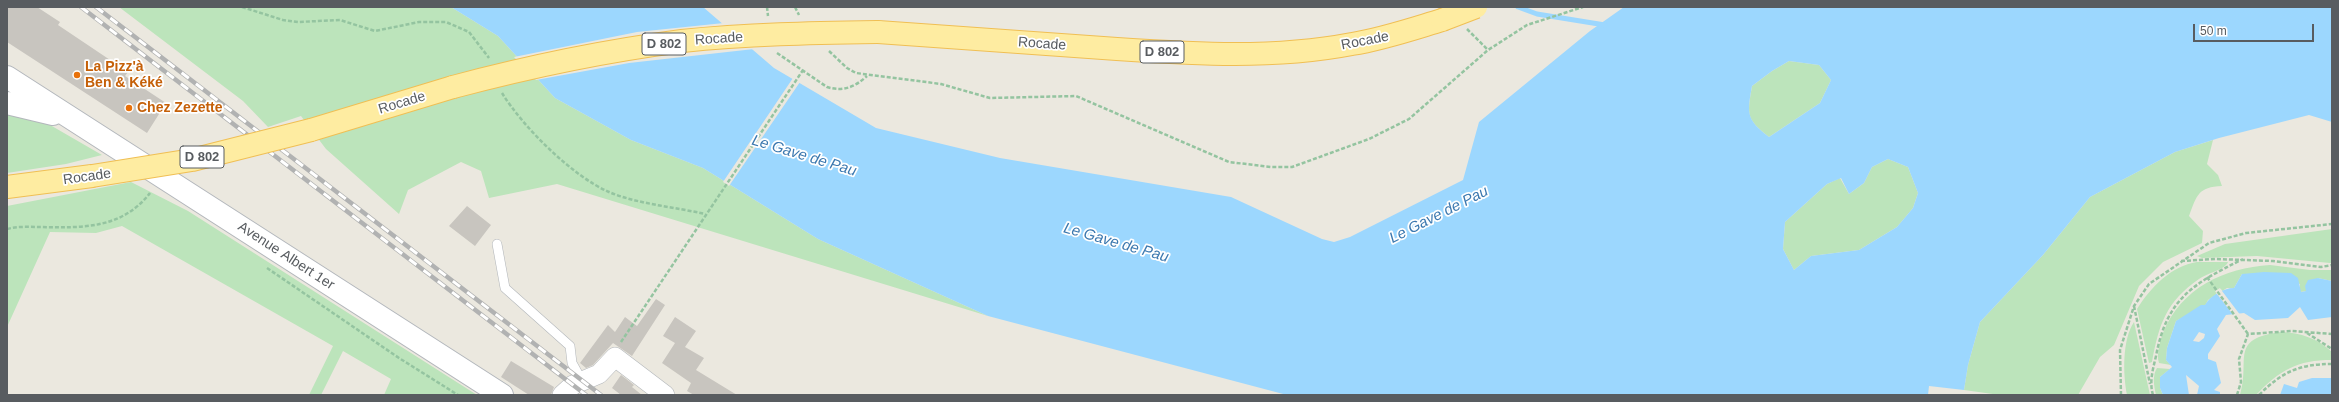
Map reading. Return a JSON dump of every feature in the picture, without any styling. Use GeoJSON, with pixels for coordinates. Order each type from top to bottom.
{"type":"FeatureCollection","features":[{"type":"Feature","properties":{"kind":"main road","name":"Rocade"},"geometry":{"type":"LineString","coordinates":[[7,187],[92,176],[192,160],[311,130],[453,87],[547,64],[682,42],[796,33],[878,32],[1155,52],[1238,55],[1289,52],[1351,45],[1395,35],[1476,7]]}},
{"type":"Feature","properties":{"kind":"main road","name":"Avenue Albert 1er"},"geometry":{"type":"LineString","coordinates":[[7,77],[70,119],[158,173],[502,395]]}},
{"type":"Feature","properties":{"kind":"main road","name":"Avenue Albert 1er"},"geometry":{"type":"LineString","coordinates":[[7,103],[70,119]]}},
{"type":"Feature","properties":{"kind":"street"},"geometry":{"type":"LineString","coordinates":[[562,395],[573,385],[599,374],[615,357],[665,395]]}},
{"type":"Feature","properties":{"kind":"lane"},"geometry":{"type":"LineString","coordinates":[[497,244],[505,288],[570,346],[572,363],[582,381]]}},
{"type":"Feature","properties":{"kind":"path"},"geometry":{"type":"LineString","coordinates":[[794,7],[801,18]]}},
{"type":"Feature","properties":{"kind":"path"},"geometry":{"type":"LineString","coordinates":[[824,46],[847,68],[867,75],[942,84],[990,98],[1076,96],[1229,162],[1271,167],[1292,167],[1369,139],[1409,119],[1488,50],[1527,25],[1583,7]]}},
{"type":"Feature","properties":{"kind":"path"},"geometry":{"type":"LineString","coordinates":[[777,53],[827,87],[835,90],[851,87],[867,75]]}},
{"type":"Feature","properties":{"kind":"path"},"geometry":{"type":"LineString","coordinates":[[615,357],[617,349],[803,70]]}},
{"type":"Feature","properties":{"kind":"path"},"geometry":{"type":"LineString","coordinates":[[7,229],[94,226],[130,211],[141,204],[150,193],[158,173]]}},
{"type":"Feature","properties":{"kind":"path"},"geometry":{"type":"LineString","coordinates":[[150,193],[155,196]]}},
{"type":"Feature","properties":{"kind":"path"},"geometry":{"type":"LineString","coordinates":[[2121,395],[2120,350],[2134,306],[2149,284],[2209,243],[2246,233],[2332,224]]}},
{"type":"Feature","properties":{"kind":"path"},"geometry":{"type":"LineString","coordinates":[[2181,261],[2243,260],[2322,267],[2332,266]]}},
{"type":"Feature","properties":{"kind":"path"},"geometry":{"type":"LineString","coordinates":[[2150,386],[2160,334],[2174,305],[2207,277],[2243,260]]}},
{"type":"Feature","properties":{"kind":"path"},"geometry":{"type":"LineString","coordinates":[[261,264],[399,358],[458,395]]}},
{"type":"Feature","properties":{"kind":"path"},"geometry":{"type":"LineString","coordinates":[[2207,277],[2218,290],[2248,334],[2240,359],[2241,382],[2237,395]]}},
{"type":"Feature","properties":{"kind":"path"},"geometry":{"type":"LineString","coordinates":[[2134,306],[2153,395]]}},
{"type":"Feature","properties":{"kind":"path"},"geometry":{"type":"LineString","coordinates":[[2248,334],[2292,331],[2332,334]]}},
{"type":"Feature","properties":{"kind":"path"},"geometry":{"type":"LineString","coordinates":[[2307,333],[2332,349]]}},
{"type":"Feature","properties":{"kind":"path"},"geometry":{"type":"LineString","coordinates":[[2259,395],[2277,377],[2288,371],[2332,364]]}},
{"type":"Feature","properties":{"kind":"green space"},"geometry":{"type":"Polygon","coordinates":[[[119,7],[451,7],[498,36],[555,98],[631,140],[703,168],[818,239],[988,316],[557,184],[489,198],[481,171],[461,162],[408,190],[399,214],[326,149],[301,116],[268,127],[243,101],[119,7]]]}},
{"type":"Feature","properties":{"kind":"green space"},"geometry":{"type":"Polygon","coordinates":[[[1789,61],[1819,65],[1831,80],[1820,103],[1769,137],[1756,126],[1750,116],[1749,104],[1752,86],[1772,71],[1789,61]]]}},
{"type":"Feature","properties":{"kind":"green space"},"geometry":{"type":"Polygon","coordinates":[[[7,110],[38,118],[102,155],[66,164],[7,173],[7,110]]]}},
{"type":"Feature","properties":{"kind":"green space"},"geometry":{"type":"Polygon","coordinates":[[[2213,140],[2207,164],[2218,175],[2222,186],[2203,190],[2194,203],[2189,216],[2203,231],[2202,243],[2163,262],[2139,286],[2114,345],[2100,357],[2078,395],[2000,395],[1964,390],[1968,365],[1980,322],[2043,255],[2090,197],[2175,152],[2213,140]]]}},
{"type":"Feature","properties":{"kind":"green space"},"geometry":{"type":"Polygon","coordinates":[[[1888,159],[1908,167],[1918,193],[1913,208],[1897,227],[1859,250],[1811,256],[1794,270],[1783,249],[1785,222],[1827,184],[1840,178],[1849,194],[1864,183],[1872,167],[1888,159]]]}},
{"type":"Feature","properties":{"kind":"green space"},"geometry":{"type":"Polygon","coordinates":[[[131,182],[188,211],[477,395],[384,395],[391,379],[343,351],[321,395],[309,395],[333,346],[122,226],[96,233],[50,232],[7,327],[7,206],[131,182]]]}},
{"type":"Feature","properties":{"kind":"green space"},"geometry":{"type":"Polygon","coordinates":[[[2332,229],[2332,263],[2257,256],[2202,258],[2197,256],[2225,244],[2332,229]]]}},
{"type":"Feature","properties":{"kind":"green space"},"geometry":{"type":"Polygon","coordinates":[[[2197,262],[2228,262],[2220,269],[2199,279],[2171,305],[2161,325],[2152,362],[2149,363],[2137,309],[2162,279],[2179,268],[2197,262]]]}},
{"type":"Feature","properties":{"kind":"green space"},"geometry":{"type":"Polygon","coordinates":[[[2270,265],[2310,270],[2332,270],[2332,281],[2318,278],[2306,291],[2300,292],[2300,284],[2242,274],[2234,288],[2227,288],[2222,291],[2220,288],[2215,291],[2217,294],[2208,300],[2205,306],[2176,321],[2167,348],[2166,360],[2171,365],[2159,363],[2158,352],[2163,333],[2171,317],[2193,292],[2206,283],[2221,276],[2253,267],[2270,265]]]}},
{"type":"Feature","properties":{"kind":"green space"},"geometry":{"type":"Polygon","coordinates":[[[2134,322],[2150,395],[2127,395],[2124,357],[2127,338],[2134,322]]]}},
{"type":"Feature","properties":{"kind":"green space"},"geometry":{"type":"Polygon","coordinates":[[[2281,332],[2302,335],[2321,343],[2332,352],[2332,360],[2320,360],[2299,364],[2281,373],[2256,395],[2240,395],[2243,382],[2245,353],[2248,346],[2254,340],[2264,335],[2281,332]]]}},
{"type":"Feature","properties":{"kind":"green space"},"geometry":{"type":"Polygon","coordinates":[[[2157,368],[2170,369],[2160,377],[2160,388],[2163,395],[2156,395],[2154,378],[2157,368]]]}},
{"type":"Feature","properties":{"kind":"water","name":"Le Gave de Pau"},"geometry":{"type":"Polygon","coordinates":[[[451,7],[703,7],[774,68],[876,128],[1000,158],[1231,197],[1322,239],[1334,242],[1350,237],[1463,180],[1479,122],[1590,31],[1624,7],[2332,7],[2332,122],[2309,115],[2219,138],[2175,152],[2090,197],[2043,255],[1980,322],[1968,365],[1964,390],[1929,386],[1928,395],[1287,395],[988,316],[818,239],[703,168],[631,140],[555,98],[498,36],[451,7]],[[1789,61],[1772,71],[1752,86],[1749,103],[1750,115],[1761,131],[1769,137],[1820,103],[1831,80],[1819,65],[1789,61]],[[1888,159],[1872,167],[1864,183],[1849,194],[1841,178],[1827,184],[1785,222],[1783,249],[1794,270],[1811,256],[1859,250],[1897,227],[1913,208],[1918,193],[1908,167],[1888,159]]]}},
{"type":"Feature","properties":{"kind":"water"},"geometry":{"type":"Polygon","coordinates":[[[2264,272],[2291,273],[2298,278],[2301,292],[2306,291],[2305,286],[2308,280],[2318,278],[2332,281],[2332,317],[2308,320],[2300,307],[2288,318],[2255,320],[2244,313],[2226,315],[2217,329],[2220,336],[2208,354],[2208,359],[2216,362],[2221,383],[2214,390],[2220,392],[2220,395],[2197,395],[2199,386],[2186,375],[2189,395],[2163,395],[2160,388],[2160,377],[2172,367],[2166,360],[2167,348],[2176,321],[2201,305],[2205,305],[2217,293],[2226,289],[2234,288],[2242,274],[2264,272]],[[2199,332],[2193,341],[2199,342],[2204,338],[2205,334],[2199,332]]]}},
{"type":"Feature","properties":{"kind":"water"},"geometry":{"type":"Polygon","coordinates":[[[2312,378],[2332,378],[2332,395],[2280,395],[2284,384],[2297,388],[2299,382],[2312,378]]]}},
{"type":"Feature","properties":{"kind":"pier"},"geometry":{"type":"Polygon","coordinates":[[[724,23],[754,49],[629,63],[536,80],[514,57],[637,32],[724,23]]]}},
{"type":"Feature","properties":{"kind":"pier"},"geometry":{"type":"Polygon","coordinates":[[[793,78],[800,82],[729,186],[723,182],[793,78]]]}},
{"type":"Feature","properties":{"kind":"pier"},"geometry":{"type":"Polygon","coordinates":[[[2221,289],[2241,316],[2234,316],[2216,293],[2221,289]]]}},
{"type":"Feature","properties":{"kind":"building"},"geometry":{"type":"Polygon","coordinates":[[[7,7],[37,7],[60,22],[58,25],[128,72],[125,76],[166,103],[147,133],[7,42],[7,7]]]}},
{"type":"Feature","properties":{"kind":"building"},"geometry":{"type":"Polygon","coordinates":[[[467,206],[491,225],[475,246],[449,226],[467,206]]]}},
{"type":"Feature","properties":{"kind":"building"},"geometry":{"type":"Polygon","coordinates":[[[656,299],[665,305],[632,356],[613,343],[593,365],[586,368],[580,363],[608,325],[615,332],[625,317],[637,326],[656,299]]]}},
{"type":"Feature","properties":{"kind":"building"},"geometry":{"type":"Polygon","coordinates":[[[675,317],[696,331],[685,347],[704,358],[696,370],[737,395],[694,395],[687,391],[691,383],[662,363],[675,343],[663,336],[675,317]]]}},
{"type":"Feature","properties":{"kind":"building"},"geometry":{"type":"Polygon","coordinates":[[[511,361],[554,387],[551,395],[529,395],[501,377],[511,361]]]}},
{"type":"Feature","properties":{"kind":"building"},"geometry":{"type":"Polygon","coordinates":[[[621,375],[634,385],[632,387],[642,395],[621,395],[612,388],[621,375]]]}},
{"type":"Feature","properties":{"kind":"waterway"},"geometry":{"type":"LineString","coordinates":[[1518,7],[1537,14],[1605,25]]}},
{"type":"Feature","properties":{"kind":"railway"},"geometry":{"type":"LineString","coordinates":[[81,7],[586,395]]}},
{"type":"Feature","properties":{"kind":"railway"},"geometry":{"type":"LineString","coordinates":[[96,7],[601,395]]}},
{"type":"Feature","properties":{"kind":"place","name":"La Pizz'à Ben & Kéké"},"geometry":{"type":"Point","coordinates":[77,75]}},
{"type":"Feature","properties":{"kind":"place","name":"Chez Zezette"},"geometry":{"type":"Point","coordinates":[129,108]}}]}
